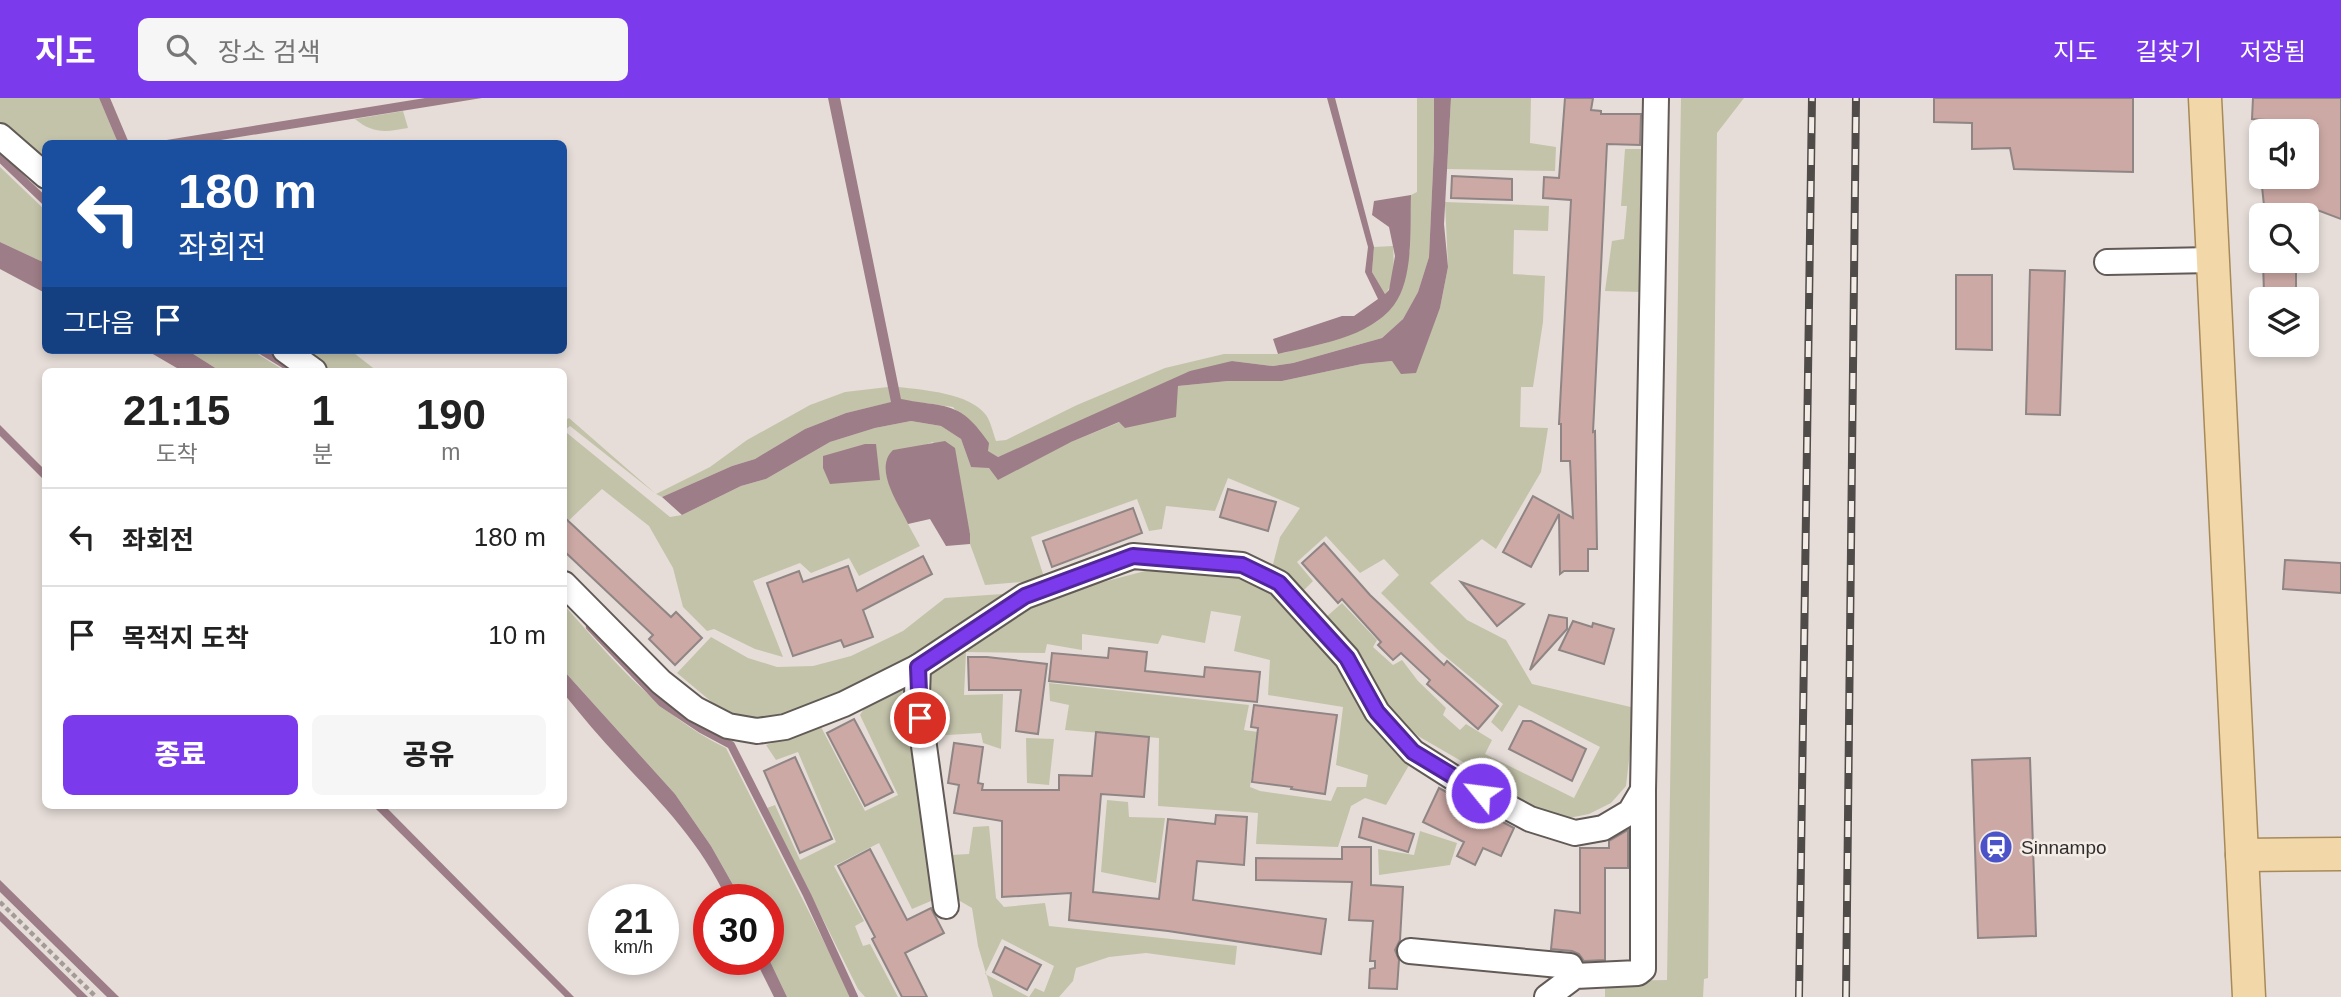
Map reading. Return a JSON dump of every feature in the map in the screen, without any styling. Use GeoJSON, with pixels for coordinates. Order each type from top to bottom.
{"type":"FeatureCollection","features":[{"type":"Feature","properties":{"kind":"main road"},"geometry":{"type":"LineString","coordinates":[[2206,98],[2249,997]]}},
{"type":"Feature","properties":{"kind":"main road"},"geometry":{"type":"LineString","coordinates":[[2242,855],[2341,854]]}},
{"type":"Feature","properties":{"kind":"street"},"geometry":{"type":"LineString","coordinates":[[1548,997],[1575,976],[1638,973],[1643,969],[1643,790],[1656,98]]}},
{"type":"Feature","properties":{"kind":"street"},"geometry":{"type":"LineString","coordinates":[[0,136],[42,173]]}},
{"type":"Feature","properties":{"kind":"street"},"geometry":{"type":"LineString","coordinates":[[2107,262],[2213,260]]}},
{"type":"Feature","properties":{"kind":"street"},"geometry":{"type":"LineString","coordinates":[[291,354],[310,368]]}},
{"type":"Feature","properties":{"kind":"street"},"geometry":{"type":"LineString","coordinates":[[567,587],[661,682],[695,709],[728,726],[757,731],[785,727],[844,704],[918,667],[1025,596],[1133,556],[1242,565],[1279,583],[1347,658],[1377,712],[1413,752],[1457,780],[1530,819],[1575,833],[1603,828],[1629,812],[1643,790]]}},
{"type":"Feature","properties":{"kind":"street"},"geometry":{"type":"LineString","coordinates":[[918,667],[917,695],[946,906]]}},
{"type":"Feature","properties":{"kind":"street"},"geometry":{"type":"LineString","coordinates":[[1410,951],[1570,966],[1575,976]]}},
{"type":"Feature","properties":{"kind":"path"},"geometry":{"type":"LineString","coordinates":[[0,902],[96,997]]}},
{"type":"Feature","properties":{"kind":"green space"},"geometry":{"type":"Polygon","coordinates":[[[0,98],[99,98],[117,140],[42,140],[42,164],[0,125],[0,98]]]}},
{"type":"Feature","properties":{"kind":"green space"},"geometry":{"type":"Polygon","coordinates":[[[1417,98],[1434,98],[1429,257],[1418,292],[1403,319],[1382,338],[1293,363],[1273,366],[1232,361],[998,457],[987,451],[953,407],[901,400],[898,387],[958,397],[986,415],[996,441],[1006,440],[1077,405],[1165,368],[1224,354],[1278,354],[1326,343],[1378,321],[1410,251],[1411,195],[1417,192],[1417,98]]]}},
{"type":"Feature","properties":{"kind":"green space"},"geometry":{"type":"Polygon","coordinates":[[[1451,98],[1531,98],[1530,143],[1556,147],[1555,171],[1447,169],[1451,98]]]}},
{"type":"Feature","properties":{"kind":"green space"},"geometry":{"type":"Polygon","coordinates":[[[1681,98],[1744,98],[1717,133],[1708,978],[1704,979],[1703,997],[1605,997],[1605,981],[1667,980],[1681,98]]]}},
{"type":"Feature","properties":{"kind":"green space"},"geometry":{"type":"Polygon","coordinates":[[[403,111],[408,128],[380,131],[355,119],[403,111]]]}},
{"type":"Feature","properties":{"kind":"green space"},"geometry":{"type":"Polygon","coordinates":[[[1625,149],[1646,149],[1642,292],[1605,291],[1612,241],[1624,239],[1627,206],[1621,206],[1625,149]]]}},
{"type":"Feature","properties":{"kind":"green space"},"geometry":{"type":"Polygon","coordinates":[[[0,167],[42,207],[42,262],[0,242],[0,167]]]}},
{"type":"Feature","properties":{"kind":"green space"},"geometry":{"type":"Polygon","coordinates":[[[1445,202],[1549,206],[1548,231],[1514,230],[1513,274],[1545,276],[1543,322],[1533,387],[1521,387],[1520,427],[1548,428],[1541,472],[1496,549],[1482,539],[1430,583],[1467,620],[1506,640],[1532,684],[1635,708],[1626,786],[1611,803],[1589,814],[1564,819],[1533,810],[1471,777],[1475,769],[1418,736],[1383,704],[1325,618],[1342,603],[1377,640],[1373,647],[1393,665],[1402,660],[1418,681],[1446,708],[1443,715],[1460,730],[1466,724],[1492,740],[1485,754],[1574,798],[1600,747],[1519,705],[1502,732],[1491,722],[1503,704],[1440,652],[1381,593],[1399,575],[1384,559],[1360,573],[1326,536],[1297,562],[1313,581],[1302,592],[1272,568],[1280,537],[1300,508],[1228,478],[1215,511],[1166,506],[1162,529],[1149,531],[1137,499],[1031,537],[1045,580],[985,585],[970,544],[970,533],[933,442],[916,448],[893,450],[908,524],[920,546],[859,576],[849,558],[811,573],[800,563],[753,581],[783,657],[755,649],[714,629],[707,631],[683,607],[673,568],[649,526],[602,489],[567,522],[567,433],[670,517],[682,515],[741,486],[766,479],[830,442],[875,428],[911,421],[941,426],[961,439],[971,467],[1071,442],[1120,422],[1178,386],[1228,381],[1282,381],[1362,364],[1392,361],[1415,373],[1440,308],[1448,267],[1445,202]]]}},
{"type":"Feature","properties":{"kind":"green space"},"geometry":{"type":"Polygon","coordinates":[[[1393,246],[1392,278],[1385,294],[1372,272],[1374,247],[1393,246]]]}},
{"type":"Feature","properties":{"kind":"green space"},"geometry":{"type":"Polygon","coordinates":[[[193,354],[257,354],[280,368],[215,368],[193,354]]]}},
{"type":"Feature","properties":{"kind":"green space"},"geometry":{"type":"Polygon","coordinates":[[[302,354],[355,354],[373,368],[322,368],[302,354]]]}},
{"type":"Feature","properties":{"kind":"green space"},"geometry":{"type":"Polygon","coordinates":[[[888,387],[892,402],[846,413],[805,429],[755,459],[732,466],[662,497],[656,494],[710,467],[747,440],[810,405],[845,392],[888,387]]]}},
{"type":"Feature","properties":{"kind":"green space"},"geometry":{"type":"Polygon","coordinates":[[[569,418],[656,494],[570,426],[567,428],[569,418]]]}},
{"type":"Feature","properties":{"kind":"green space"},"geometry":{"type":"Polygon","coordinates":[[[1191,568],[1258,579],[1335,658],[1412,760],[1386,805],[1365,798],[1351,806],[1338,847],[1256,844],[1258,813],[1158,806],[1159,738],[1065,730],[1069,705],[1050,701],[1049,683],[1249,705],[1244,730],[1258,732],[1250,787],[1260,791],[1331,801],[1337,787],[1366,787],[1368,775],[1336,765],[1343,707],[1268,695],[1270,660],[1234,651],[1241,616],[1211,611],[1205,643],[1162,635],[1158,644],[1082,634],[1082,650],[1047,644],[1045,653],[966,652],[964,695],[1003,694],[1001,749],[983,743],[981,733],[931,736],[925,698],[930,670],[1031,604],[1054,595],[1145,571],[1191,568]]]}},
{"type":"Feature","properties":{"kind":"green space"},"geometry":{"type":"Polygon","coordinates":[[[1017,593],[930,650],[783,721],[755,720],[725,713],[677,673],[711,637],[748,658],[777,667],[813,666],[851,656],[903,631],[945,598],[1017,593]]]}},
{"type":"Feature","properties":{"kind":"green space"},"geometry":{"type":"Polygon","coordinates":[[[567,608],[619,666],[658,703],[701,734],[726,748],[852,997],[787,997],[777,975],[784,975],[784,884],[733,884],[711,846],[675,794],[567,674],[567,608]]]}},
{"type":"Feature","properties":{"kind":"green space"},"geometry":{"type":"Polygon","coordinates":[[[905,683],[929,850],[931,901],[912,909],[879,843],[834,866],[864,921],[855,926],[863,946],[870,944],[898,997],[865,997],[858,989],[767,808],[775,805],[800,860],[836,842],[798,752],[776,760],[766,745],[820,725],[865,811],[898,795],[860,715],[869,701],[905,683]]]}},
{"type":"Feature","properties":{"kind":"green space"},"geometry":{"type":"Polygon","coordinates":[[[1026,738],[1054,739],[1049,785],[1027,783],[1026,738]]]}},
{"type":"Feature","properties":{"kind":"green space"},"geometry":{"type":"Polygon","coordinates":[[[1107,800],[1128,802],[1129,817],[1165,818],[1156,883],[1101,872],[1107,800]]]}},
{"type":"Feature","properties":{"kind":"green space"},"geometry":{"type":"Polygon","coordinates":[[[989,826],[996,898],[1004,907],[1045,903],[1049,926],[1237,946],[1235,965],[1146,953],[1109,957],[1076,968],[1073,981],[1059,997],[1029,997],[1035,988],[1044,992],[1054,966],[1002,939],[986,972],[978,946],[972,908],[953,897],[950,855],[969,854],[973,827],[989,826]]]}},
{"type":"Feature","properties":{"kind":"green space"},"geometry":{"type":"Polygon","coordinates":[[[1420,831],[1457,843],[1450,865],[1379,875],[1378,849],[1414,855],[1420,831]]]}},
{"type":"Feature","properties":{"kind":"green space"},"geometry":{"type":"Polygon","coordinates":[[[986,975],[1029,997],[993,997],[986,975]]]}},
{"type":"Feature","properties":{"kind":"shaded area"},"geometry":{"type":"Polygon","coordinates":[[[99,98],[110,98],[128,140],[117,140],[99,98]]]}},
{"type":"Feature","properties":{"kind":"shaded area"},"geometry":{"type":"Polygon","coordinates":[[[425,98],[482,98],[221,140],[166,140],[425,98]]]}},
{"type":"Feature","properties":{"kind":"shaded area"},"geometry":{"type":"Polygon","coordinates":[[[828,98],[840,98],[901,399],[951,408],[961,413],[979,429],[989,443],[988,451],[998,457],[1190,371],[1232,361],[1273,366],[1293,363],[1382,338],[1403,319],[1418,292],[1429,257],[1434,98],[1451,98],[1444,224],[1448,267],[1440,308],[1416,373],[1401,374],[1392,361],[1362,364],[1282,381],[1228,381],[1178,386],[1176,417],[1125,428],[1119,422],[1071,442],[998,480],[989,468],[971,467],[961,439],[941,426],[911,421],[875,428],[830,442],[766,479],[741,486],[682,515],[662,497],[732,466],[755,459],[805,429],[846,413],[891,402],[828,98]]]}},
{"type":"Feature","properties":{"kind":"shaded area"},"geometry":{"type":"Polygon","coordinates":[[[1327,98],[1335,98],[1374,247],[1372,272],[1385,294],[1389,290],[1395,256],[1389,227],[1372,215],[1374,201],[1411,195],[1408,267],[1394,305],[1371,325],[1341,339],[1278,354],[1273,339],[1342,316],[1354,316],[1378,299],[1365,272],[1368,247],[1327,98]]]}},
{"type":"Feature","properties":{"kind":"shaded area"},"geometry":{"type":"Polygon","coordinates":[[[0,242],[42,262],[42,291],[0,269],[0,242]]]}},
{"type":"Feature","properties":{"kind":"shaded area"},"geometry":{"type":"Polygon","coordinates":[[[153,354],[193,354],[215,368],[177,368],[153,354]]]}},
{"type":"Feature","properties":{"kind":"shaded area"},"geometry":{"type":"Polygon","coordinates":[[[0,425],[42,467],[42,478],[0,436],[0,425]]]}},
{"type":"Feature","properties":{"kind":"shaded area"},"geometry":{"type":"Polygon","coordinates":[[[945,441],[955,448],[970,544],[946,546],[930,519],[908,524],[887,476],[888,458],[893,450],[945,441]]]}},
{"type":"Feature","properties":{"kind":"shaded area"},"geometry":{"type":"Polygon","coordinates":[[[865,444],[876,444],[880,480],[830,484],[823,468],[823,456],[865,444]]]}},
{"type":"Feature","properties":{"kind":"shaded area"},"geometry":{"type":"Polygon","coordinates":[[[567,674],[675,794],[711,846],[733,884],[719,884],[705,859],[651,792],[567,698],[567,674]]]}},
{"type":"Feature","properties":{"kind":"shaded area"},"geometry":{"type":"Polygon","coordinates":[[[376,809],[388,809],[574,997],[565,997],[376,809]]]}},
{"type":"Feature","properties":{"kind":"shaded area"},"geometry":{"type":"Polygon","coordinates":[[[0,880],[119,997],[107,997],[0,892],[0,880]]]}},
{"type":"Feature","properties":{"kind":"shaded area"},"geometry":{"type":"Polygon","coordinates":[[[0,911],[88,997],[77,997],[0,921],[0,911]]]}},
{"type":"Feature","properties":{"kind":"shaded area"},"geometry":{"type":"Polygon","coordinates":[[[763,975],[777,975],[787,997],[774,997],[763,975]]]}},
{"type":"Feature","properties":{"kind":"building"},"geometry":{"type":"Polygon","coordinates":[[[1565,98],[1593,98],[1591,110],[1601,111],[1601,114],[1641,114],[1640,145],[1607,144],[1593,432],[1595,431],[1597,549],[1588,549],[1588,571],[1564,571],[1560,574],[1559,514],[1531,567],[1503,552],[1533,496],[1573,518],[1570,461],[1561,461],[1559,424],[1571,200],[1543,198],[1544,177],[1559,178],[1565,98]]]}},
{"type":"Feature","properties":{"kind":"building"},"geometry":{"type":"Polygon","coordinates":[[[1934,98],[2133,98],[2133,172],[2014,169],[2010,148],[1972,149],[1972,123],[1934,122],[1934,98]]]}},
{"type":"Feature","properties":{"kind":"building"},"geometry":{"type":"Polygon","coordinates":[[[2253,98],[2341,98],[2341,219],[2319,211],[2319,203],[2264,203],[2262,189],[2319,189],[2319,119],[2252,119],[2253,98]]]}},
{"type":"Feature","properties":{"kind":"building"},"geometry":{"type":"Polygon","coordinates":[[[1452,176],[1512,179],[1512,200],[1451,198],[1452,176]]]}},
{"type":"Feature","properties":{"kind":"building"},"geometry":{"type":"Polygon","coordinates":[[[2030,270],[2065,271],[2060,415],[2026,414],[2030,270]]]}},
{"type":"Feature","properties":{"kind":"building"},"geometry":{"type":"Polygon","coordinates":[[[2263,273],[2296,273],[2296,287],[2264,287],[2263,273]]]}},
{"type":"Feature","properties":{"kind":"building"},"geometry":{"type":"Polygon","coordinates":[[[1956,275],[1992,275],[1992,350],[1956,349],[1956,275]]]}},
{"type":"Feature","properties":{"kind":"building"},"geometry":{"type":"Polygon","coordinates":[[[1228,489],[1276,502],[1268,531],[1220,517],[1228,489]]]}},
{"type":"Feature","properties":{"kind":"building"},"geometry":{"type":"Polygon","coordinates":[[[1133,508],[1142,533],[1052,567],[1043,541],[1133,508]]]}},
{"type":"Feature","properties":{"kind":"building"},"geometry":{"type":"Polygon","coordinates":[[[567,520],[671,617],[676,612],[702,638],[675,665],[649,639],[653,635],[567,554],[567,520]]]}},
{"type":"Feature","properties":{"kind":"building"},"geometry":{"type":"Polygon","coordinates":[[[1324,543],[1370,595],[1444,665],[1447,661],[1498,706],[1478,729],[1427,684],[1430,680],[1401,653],[1393,660],[1378,645],[1381,642],[1342,599],[1338,603],[1302,563],[1324,543]]]}},
{"type":"Feature","properties":{"kind":"building"},"geometry":{"type":"Polygon","coordinates":[[[923,556],[932,574],[863,610],[873,637],[844,647],[841,640],[793,656],[767,583],[799,571],[803,582],[848,566],[857,591],[923,556]]]}},
{"type":"Feature","properties":{"kind":"building"},"geometry":{"type":"Polygon","coordinates":[[[2285,560],[2341,563],[2341,593],[2283,589],[2285,560]]]}},
{"type":"Feature","properties":{"kind":"building"},"geometry":{"type":"Polygon","coordinates":[[[1461,582],[1524,604],[1497,626],[1461,582]]]}},
{"type":"Feature","properties":{"kind":"building"},"geometry":{"type":"Polygon","coordinates":[[[1549,615],[1567,618],[1567,629],[1530,670],[1549,615]]]}},
{"type":"Feature","properties":{"kind":"building"},"geometry":{"type":"Polygon","coordinates":[[[1573,621],[1592,627],[1593,623],[1614,629],[1604,664],[1559,650],[1573,621]]]}},
{"type":"Feature","properties":{"kind":"building"},"geometry":{"type":"Polygon","coordinates":[[[1109,648],[1147,652],[1145,671],[1204,677],[1205,667],[1260,672],[1257,702],[1049,681],[1052,653],[1108,658],[1109,648]]]}},
{"type":"Feature","properties":{"kind":"building"},"geometry":{"type":"Polygon","coordinates":[[[968,657],[1047,664],[1038,734],[1016,731],[1021,690],[969,690],[968,657]]]}},
{"type":"Feature","properties":{"kind":"building"},"geometry":{"type":"Polygon","coordinates":[[[1254,705],[1337,715],[1325,794],[1252,782],[1258,728],[1251,727],[1254,705]]]}},
{"type":"Feature","properties":{"kind":"building"},"geometry":{"type":"Polygon","coordinates":[[[854,719],[893,792],[865,806],[827,733],[854,719]]]}},
{"type":"Feature","properties":{"kind":"building"},"geometry":{"type":"Polygon","coordinates":[[[1523,721],[1531,721],[1586,749],[1572,781],[1509,749],[1523,721]]]}},
{"type":"Feature","properties":{"kind":"building"},"geometry":{"type":"Polygon","coordinates":[[[1096,732],[1149,737],[1144,797],[1101,794],[1093,892],[1159,899],[1168,819],[1215,824],[1216,815],[1247,817],[1244,865],[1197,861],[1193,900],[1326,919],[1321,954],[1168,931],[1069,920],[1071,893],[1002,897],[1002,821],[954,813],[959,785],[948,783],[954,743],[983,747],[978,783],[983,784],[982,790],[1059,790],[1059,775],[1092,776],[1096,732]]]}},
{"type":"Feature","properties":{"kind":"building"},"geometry":{"type":"Polygon","coordinates":[[[795,757],[832,839],[800,853],[764,771],[795,757]]]}},
{"type":"Feature","properties":{"kind":"building"},"geometry":{"type":"Polygon","coordinates":[[[2030,758],[2036,936],[1978,938],[1972,760],[2030,758]]]}},
{"type":"Feature","properties":{"kind":"building"},"geometry":{"type":"Polygon","coordinates":[[[1439,788],[1514,828],[1501,856],[1483,848],[1475,865],[1457,856],[1464,842],[1423,822],[1439,788]]]}},
{"type":"Feature","properties":{"kind":"building"},"geometry":{"type":"Polygon","coordinates":[[[1363,818],[1414,834],[1408,852],[1359,837],[1363,818]]]}},
{"type":"Feature","properties":{"kind":"building"},"geometry":{"type":"Polygon","coordinates":[[[1628,830],[1628,868],[1605,868],[1605,960],[1584,961],[1579,954],[1572,951],[1551,949],[1555,910],[1580,913],[1580,848],[1609,848],[1609,841],[1628,830]]]}},
{"type":"Feature","properties":{"kind":"building"},"geometry":{"type":"Polygon","coordinates":[[[1342,847],[1371,847],[1371,885],[1403,887],[1400,940],[1395,950],[1399,960],[1397,989],[1369,988],[1370,969],[1375,968],[1375,961],[1370,961],[1373,921],[1349,920],[1352,882],[1256,880],[1256,858],[1342,859],[1342,847]]]}},
{"type":"Feature","properties":{"kind":"building"},"geometry":{"type":"Polygon","coordinates":[[[870,849],[907,920],[931,908],[944,933],[905,953],[927,997],[902,997],[838,866],[870,849]]]}},
{"type":"Feature","properties":{"kind":"building"},"geometry":{"type":"Polygon","coordinates":[[[1005,947],[1041,965],[1027,990],[993,972],[1005,947]]]}},
{"type":"Feature","properties":{"kind":"waterway"},"geometry":{"type":"LineString","coordinates":[[0,158],[42,198]]}},
{"type":"Feature","properties":{"kind":"waterway"},"geometry":{"type":"LineString","coordinates":[[268,354],[290,368]]}},
{"type":"Feature","properties":{"kind":"waterway"},"geometry":{"type":"LineString","coordinates":[[590,627],[662,703],[731,745],[807,895],[854,997]]}},
{"type":"Feature","properties":{"kind":"railway"},"geometry":{"type":"LineString","coordinates":[[1799,997],[1812,98]]}},
{"type":"Feature","properties":{"kind":"railway"},"geometry":{"type":"LineString","coordinates":[[1846,997],[1856,98]]}},
{"type":"Feature","properties":{"kind":"place","name":"Sinnampo"},"geometry":{"type":"Point","coordinates":[1996,847]}},
{"type":"Feature","properties":{"kind":"route"},"geometry":{"type":"LineString","coordinates":[[920,718],[918,667],[1025,596],[1133,556],[1242,565],[1279,583],[1347,658],[1377,712],[1413,752],[1481,793]]}}]}
